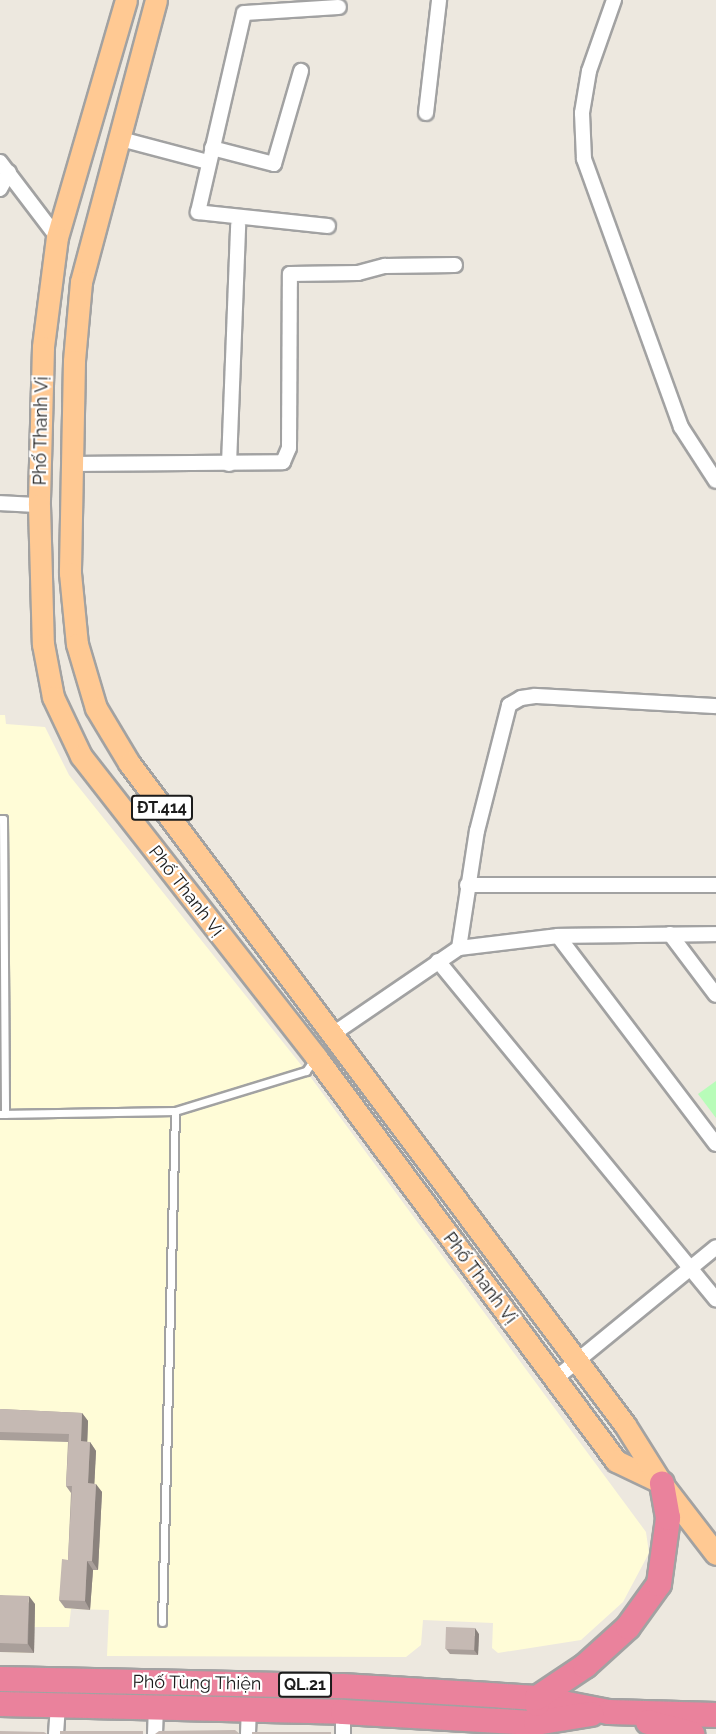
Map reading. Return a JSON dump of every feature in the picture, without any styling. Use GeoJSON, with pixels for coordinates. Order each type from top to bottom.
{"type":"FeatureCollection","features":[{"type":"Feature","properties":{"kind":"highway"},"geometry":{"type":"LineString","coordinates":[[536,1723],[537,1698],[585,1666],[647,1604],[659,1584],[666,1554],[668,1518],[662,1484]]}},
{"type":"Feature","properties":{"kind":"highway","name":"Phố Tùng Thiện"},"geometry":{"type":"LineString","coordinates":[[0,1679],[342,1686],[537,1698],[609,1712]]}},
{"type":"Feature","properties":{"kind":"highway","name":"Phố Tùng Thiện"},"geometry":{"type":"LineString","coordinates":[[0,1704],[156,1708],[248,1722],[536,1723],[609,1712]]}},
{"type":"Feature","properties":{"kind":"highway"},"geometry":{"type":"LineString","coordinates":[[609,1712],[707,1717]]}},
{"type":"Feature","properties":{"kind":"main road","name":"Phố Thanh Vị"},"geometry":{"type":"LineString","coordinates":[[126,0],[57,237],[43,347],[39,505],[43,644],[53,697],[81,756],[316,1057],[616,1461],[662,1484]]}},
{"type":"Feature","properties":{"kind":"main road","name":"Phố Thanh Vị"},"geometry":{"type":"LineString","coordinates":[[156,0],[117,138],[81,282],[70,464],[70,573],[77,644],[96,708],[129,763],[330,1036],[625,1425],[662,1484],[716,1554]]}},
{"type":"Feature","properties":{"kind":"main road"},"geometry":{"type":"LineString","coordinates":[[316,1057],[330,1036]]}},
{"type":"Feature","properties":{"kind":"street"},"geometry":{"type":"LineString","coordinates":[[426,113],[439,0]]}},
{"type":"Feature","properties":{"kind":"street"},"geometry":{"type":"LineString","coordinates":[[614,0],[589,70],[582,113],[584,159],[681,428],[716,481]]}},
{"type":"Feature","properties":{"kind":"street"},"geometry":{"type":"LineString","coordinates":[[328,225],[198,212],[244,13],[339,7]]}},
{"type":"Feature","properties":{"kind":"street"},"geometry":{"type":"LineString","coordinates":[[212,148],[274,164],[301,71]]}},
{"type":"Feature","properties":{"kind":"street"},"geometry":{"type":"LineString","coordinates":[[117,138],[208,162]]}},
{"type":"Feature","properties":{"kind":"street"},"geometry":{"type":"LineString","coordinates":[[5,167],[57,237]]}},
{"type":"Feature","properties":{"kind":"street"},"geometry":{"type":"LineString","coordinates":[[0,189],[5,167]]}},
{"type":"Feature","properties":{"kind":"street"},"geometry":{"type":"LineString","coordinates":[[230,464],[238,225]]}},
{"type":"Feature","properties":{"kind":"street"},"geometry":{"type":"LineString","coordinates":[[70,464],[278,464],[287,457],[290,274],[358,273],[385,266],[455,265]]}},
{"type":"Feature","properties":{"kind":"street"},"geometry":{"type":"LineString","coordinates":[[0,503],[39,505]]}},
{"type":"Feature","properties":{"kind":"street"},"geometry":{"type":"LineString","coordinates":[[459,948],[467,885],[489,772],[509,705],[521,698],[535,696],[716,706]]}},
{"type":"Feature","properties":{"kind":"street"},"geometry":{"type":"LineString","coordinates":[[467,885],[716,885]]}},
{"type":"Feature","properties":{"kind":"street"},"geometry":{"type":"LineString","coordinates":[[670,934],[716,995]]}},
{"type":"Feature","properties":{"kind":"street"},"geometry":{"type":"LineString","coordinates":[[330,1036],[459,948],[558,936],[716,934]]}},
{"type":"Feature","properties":{"kind":"street"},"geometry":{"type":"LineString","coordinates":[[558,936],[716,1144]]}},
{"type":"Feature","properties":{"kind":"street"},"geometry":{"type":"LineString","coordinates":[[438,961],[716,1299]]}},
{"type":"Feature","properties":{"kind":"street"},"geometry":{"type":"LineString","coordinates":[[555,1379],[716,1247]]}},
{"type":"Feature","properties":{"kind":"street"},"geometry":{"type":"LineString","coordinates":[[56,1734],[58,1705]]}},
{"type":"Feature","properties":{"kind":"street"},"geometry":{"type":"LineString","coordinates":[[155,1734],[156,1708]]}},
{"type":"Feature","properties":{"kind":"lane"},"geometry":{"type":"LineString","coordinates":[[0,819],[3,819],[2,1114],[175,1111],[306,1071],[316,1057]]}},
{"type":"Feature","properties":{"kind":"lane"},"geometry":{"type":"LineString","coordinates":[[162,1622],[175,1111]]}},
{"type":"Feature","properties":{"kind":"shaded area"},"geometry":{"type":"Polygon","coordinates":[[[0,715],[5,715],[6,724],[45,727],[69,775],[306,1071],[646,1532],[649,1553],[623,1602],[581,1640],[498,1653],[492,1648],[493,1623],[423,1620],[421,1645],[406,1657],[107,1656],[109,1610],[71,1609],[69,1627],[34,1627],[34,1653],[0,1652],[0,715]]]}},
{"type":"Feature","properties":{"kind":"green space"},"geometry":{"type":"Polygon","coordinates":[[[716,1081],[716,1118],[698,1094],[716,1081]]]}},
{"type":"Feature","properties":{"kind":"building"},"geometry":{"type":"Polygon","coordinates":[[[0,1409],[82,1413],[81,1441],[90,1442],[88,1483],[96,1484],[92,1561],[87,1561],[85,1601],[59,1600],[62,1559],[68,1560],[72,1486],[66,1486],[69,1434],[0,1432],[0,1409]]]}},
{"type":"Feature","properties":{"kind":"building"},"geometry":{"type":"Polygon","coordinates":[[[0,1595],[29,1596],[27,1644],[0,1643],[0,1595]]]}},
{"type":"Feature","properties":{"kind":"building"},"geometry":{"type":"Polygon","coordinates":[[[446,1627],[475,1628],[474,1650],[445,1649],[446,1627]]]}},
{"type":"Feature","properties":{"kind":"building"},"geometry":{"type":"Polygon","coordinates":[[[235,1730],[240,1734],[155,1734],[159,1731],[235,1730]]]}},
{"type":"Feature","properties":{"kind":"building"},"geometry":{"type":"Polygon","coordinates":[[[0,1731],[44,1732],[47,1734],[0,1734],[0,1731]]]}},
{"type":"Feature","properties":{"kind":"building"},"geometry":{"type":"Polygon","coordinates":[[[60,1731],[143,1731],[143,1734],[60,1734],[60,1731]]]}},
{"type":"Feature","properties":{"kind":"building"},"geometry":{"type":"Polygon","coordinates":[[[252,1732],[331,1732],[331,1734],[252,1734],[252,1732]]]}}]}
